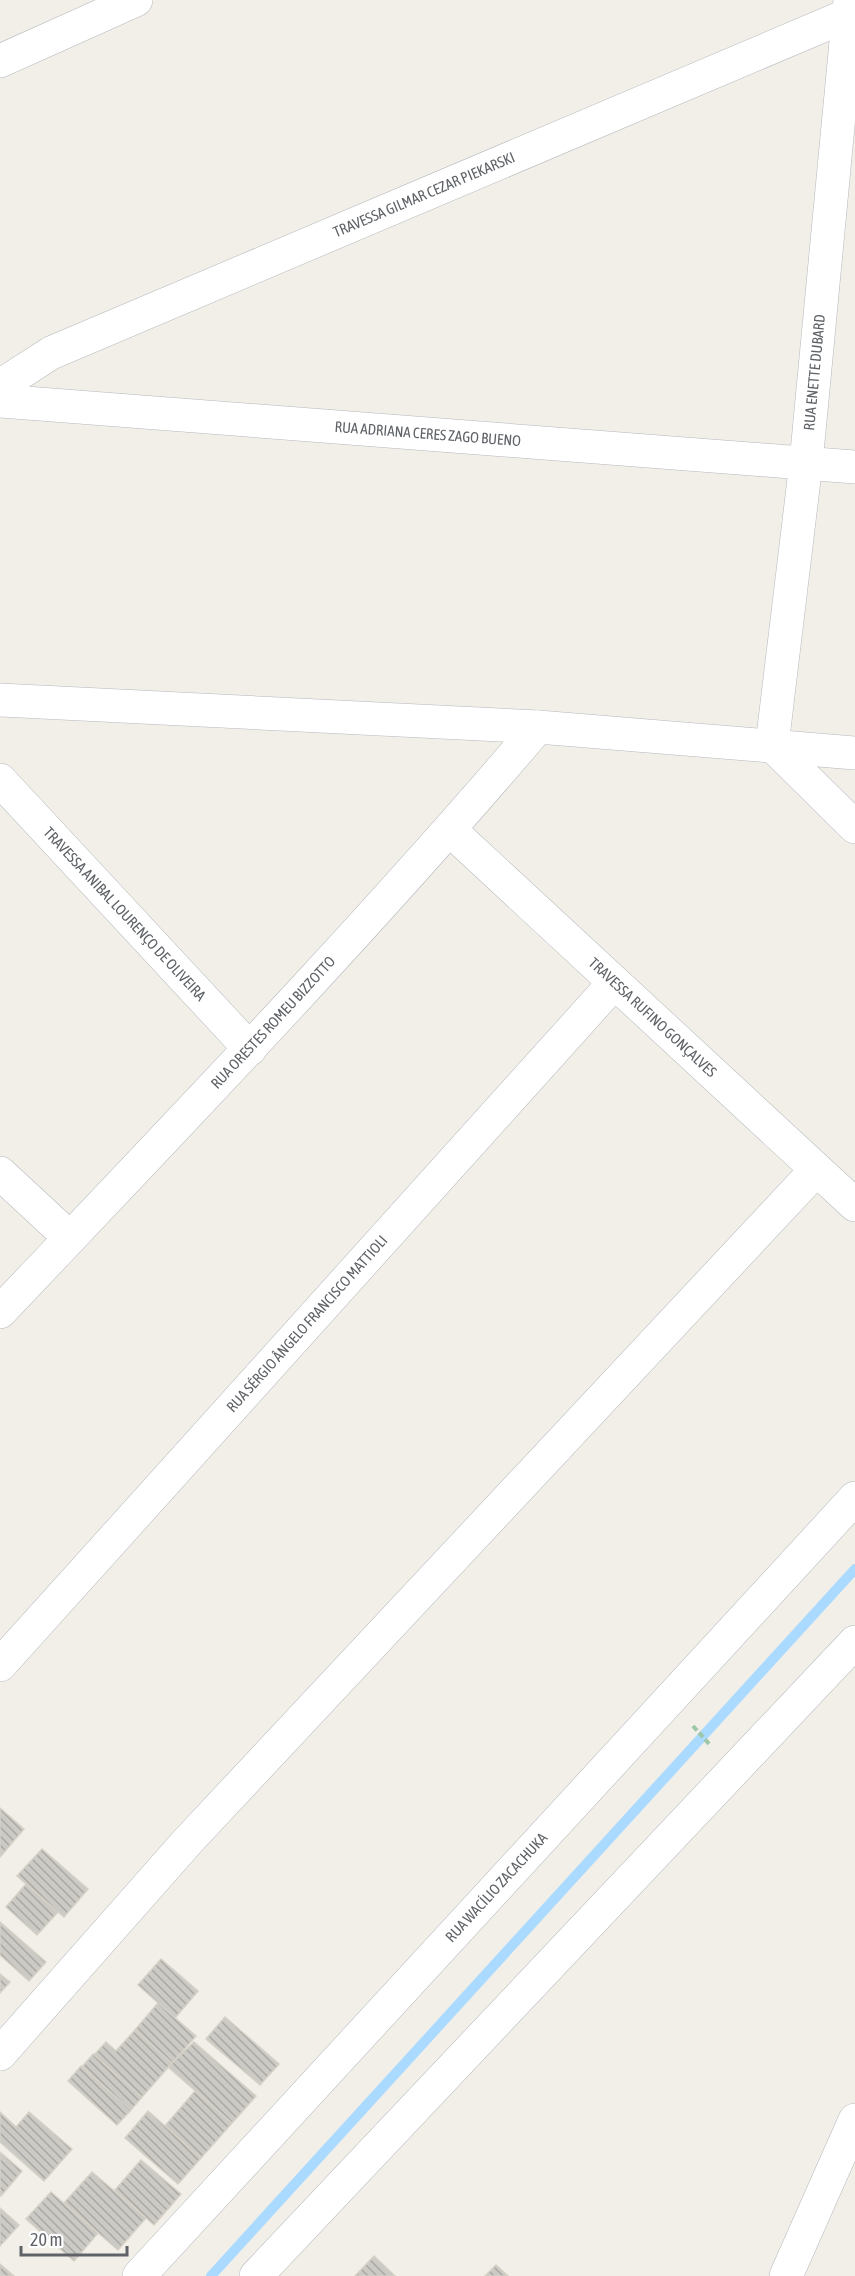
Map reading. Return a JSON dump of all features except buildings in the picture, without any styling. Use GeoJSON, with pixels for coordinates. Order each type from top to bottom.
{"type":"FeatureCollection","features":[{"type":"Feature","properties":{"kind":"street"},"geometry":{"type":"LineString","coordinates":[[0,61],[136,0]]}},
{"type":"Feature","properties":{"kind":"street","name":"TRAVESSA GILMAR CEZAR PIEKARSKI"},"geometry":{"type":"LineString","coordinates":[[0,386],[51,353],[851,9]]}},
{"type":"Feature","properties":{"kind":"street","name":"RUA ENETTE DUBARD"},"geometry":{"type":"LineString","coordinates":[[772,745],[806,462],[851,9]]}},
{"type":"Feature","properties":{"kind":"street","name":"RUA ADRIANA CERES ZAGO BUENO"},"geometry":{"type":"LineString","coordinates":[[0,401],[855,467]]}},
{"type":"Feature","properties":{"kind":"street"},"geometry":{"type":"LineString","coordinates":[[0,700],[538,727],[855,753]]}},
{"type":"Feature","properties":{"kind":"street","name":"RUA ORESTES ROMEU BIZZOTTO"},"geometry":{"type":"LineString","coordinates":[[0,1312],[250,1049],[450,830],[538,727]]}},
{"type":"Feature","properties":{"kind":"street"},"geometry":{"type":"LineString","coordinates":[[772,745],[855,827]]}},
{"type":"Feature","properties":{"kind":"street","name":"TRAVESSA ANIBAL LOURENÇO DE OLIVEIRA"},"geometry":{"type":"LineString","coordinates":[[0,780],[250,1049]]}},
{"type":"Feature","properties":{"kind":"street","name":"TRAVESSA RUFINO GONÇALVES"},"geometry":{"type":"LineString","coordinates":[[450,830],[855,1205]]}},
{"type":"Feature","properties":{"kind":"street","name":"RUA SÉRGIO ÂNGELO FRANCISCO MATTIOLI"},"geometry":{"type":"LineString","coordinates":[[0,1665],[614,983]]}},
{"type":"Feature","properties":{"kind":"street"},"geometry":{"type":"LineString","coordinates":[[0,2054],[187,1842],[816,1170]]}},
{"type":"Feature","properties":{"kind":"street"},"geometry":{"type":"LineString","coordinates":[[0,1173],[70,1238]]}},
{"type":"Feature","properties":{"kind":"street","name":"RUA WACÍLIO ZACACHUKA"},"geometry":{"type":"LineString","coordinates":[[139,2276],[855,1498]]}},
{"type":"Feature","properties":{"kind":"street"},"geometry":{"type":"LineString","coordinates":[[256,2276],[855,1642]]}},
{"type":"Feature","properties":{"kind":"street"},"geometry":{"type":"LineString","coordinates":[[786,2276],[855,2120]]}},
{"type":"Feature","properties":{"kind":"path"},"geometry":{"type":"LineString","coordinates":[[669,1700],[732,1770]]}},
{"type":"Feature","properties":{"kind":"waterway"},"geometry":{"type":"LineString","coordinates":[[211,2276],[855,1569]]}}]}
